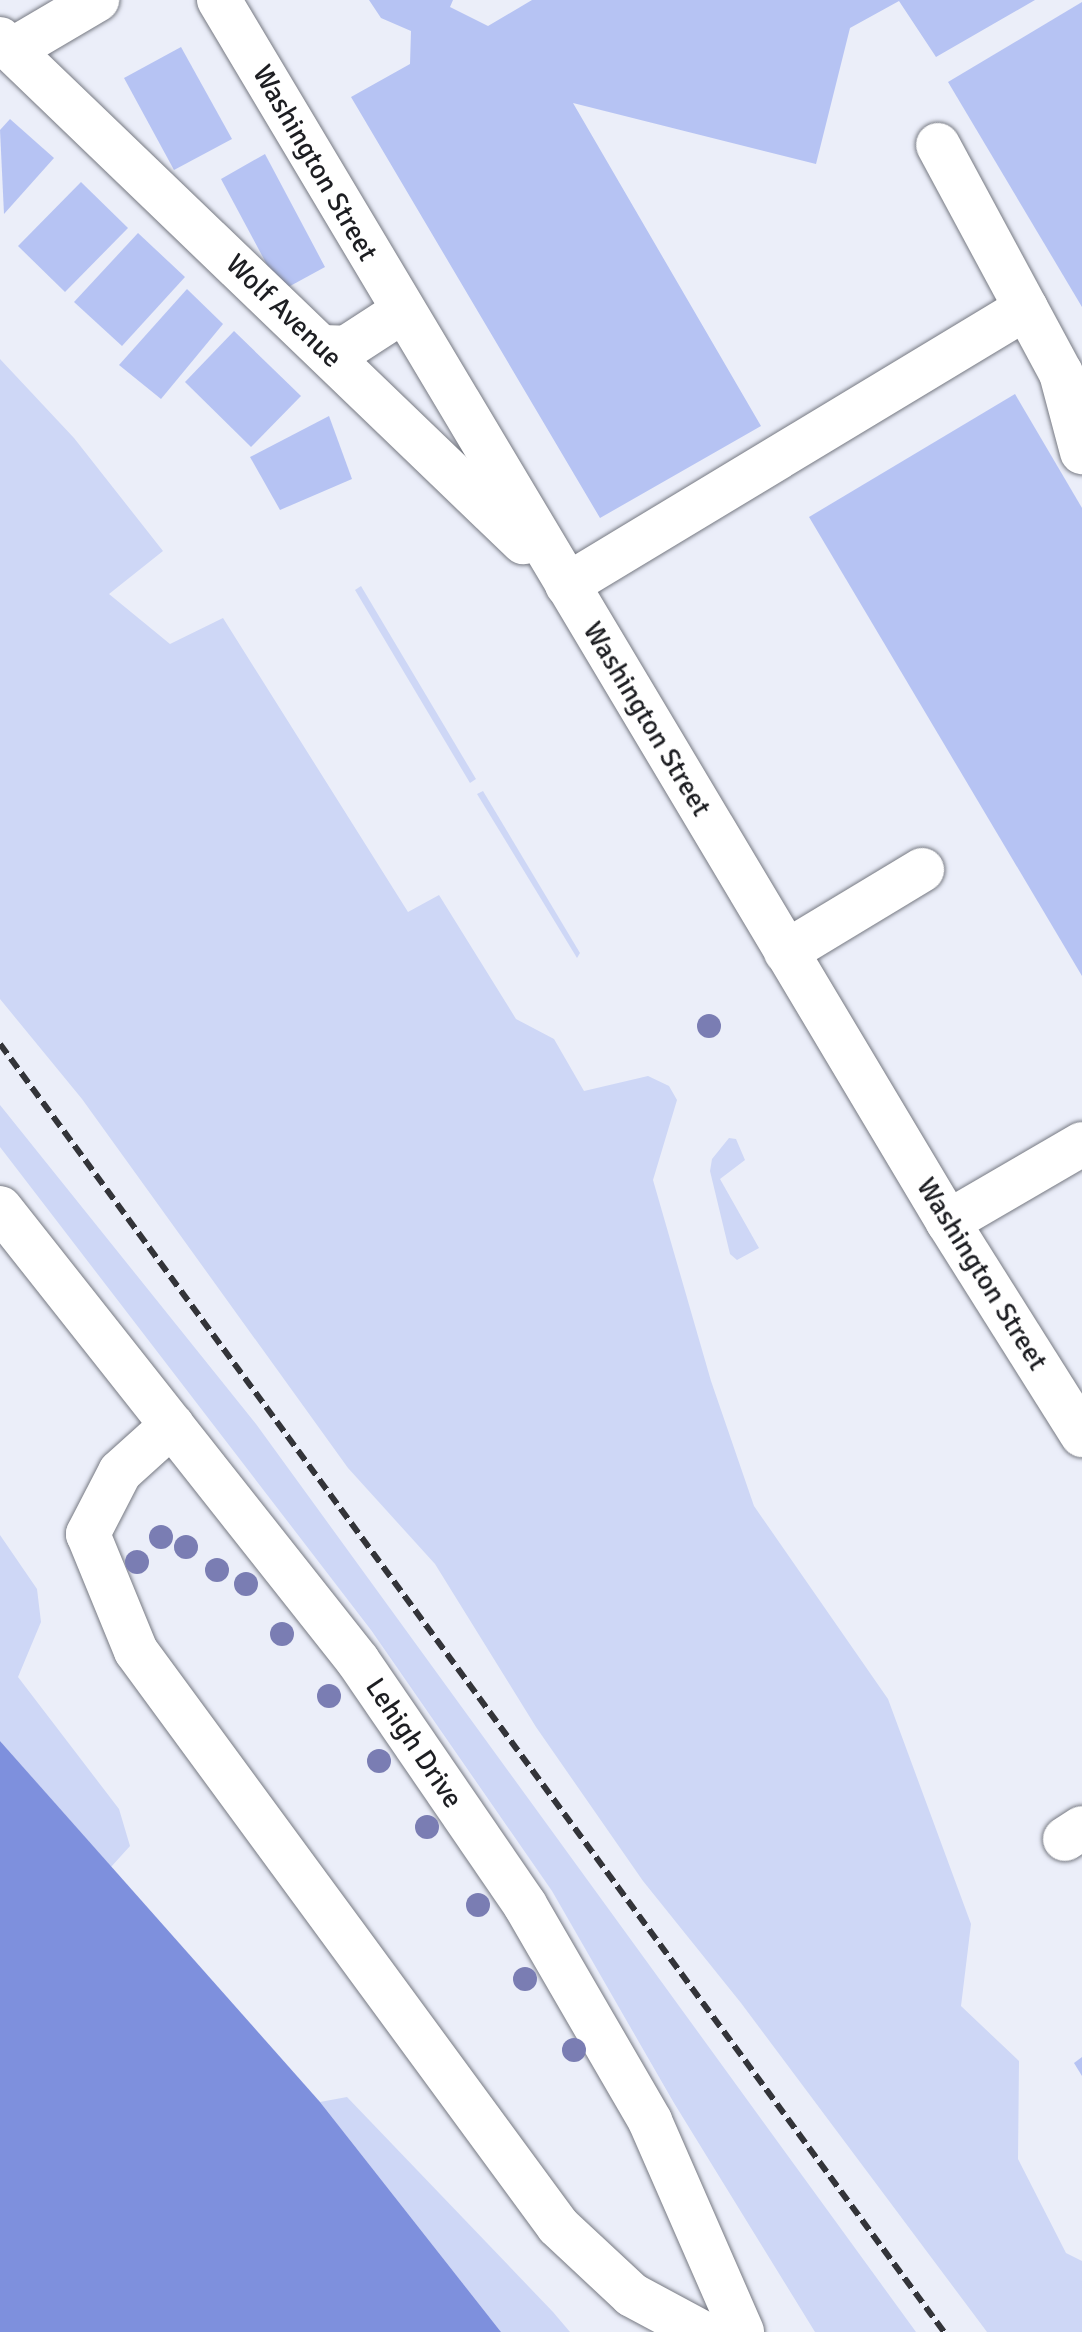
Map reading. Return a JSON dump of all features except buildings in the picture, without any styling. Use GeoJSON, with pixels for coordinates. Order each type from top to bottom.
{"type":"FeatureCollection","features":[{"type":"Feature","properties":{"kind":"main road"},"geometry":{"type":"LineString","coordinates":[[6,44],[97,0]]}},
{"type":"Feature","properties":{"kind":"main road","name":"Washington Street"},"geometry":{"type":"LineString","coordinates":[[219,0],[948,1222],[1082,1435]]}},
{"type":"Feature","properties":{"kind":"main road","name":"Wolf Avenue"},"geometry":{"type":"LineString","coordinates":[[6,44],[567,585]]}},
{"type":"Feature","properties":{"kind":"main road"},"geometry":{"type":"LineString","coordinates":[[938,145],[1061,373],[1082,452]]}},
{"type":"Feature","properties":{"kind":"main road"},"geometry":{"type":"LineString","coordinates":[[567,585],[1026,308]]}},
{"type":"Feature","properties":{"kind":"main road"},"geometry":{"type":"LineString","coordinates":[[322,347],[346,348],[403,311]]}},
{"type":"Feature","properties":{"kind":"main road"},"geometry":{"type":"LineString","coordinates":[[786,952],[922,870]]}},
{"type":"Feature","properties":{"kind":"main road"},"geometry":{"type":"LineString","coordinates":[[948,1222],[1082,1144]]}},
{"type":"Feature","properties":{"kind":"main road","name":"Lehigh Drive"},"geometry":{"type":"LineString","coordinates":[[0,1208],[358,1661],[525,1905],[650,2121],[742,2332]]}},
{"type":"Feature","properties":{"kind":"main road"},"geometry":{"type":"LineString","coordinates":[[172,1425],[120,1472],[88,1534],[136,1651],[558,2226],[632,2295],[701,2332]]}},
{"type":"Feature","properties":{"kind":"shaded area"},"geometry":{"type":"Polygon","coordinates":[[[0,359],[74,438],[163,551],[109,594],[170,644],[223,618],[408,912],[439,895],[516,1019],[554,1039],[584,1091],[648,1076],[669,1086],[677,1100],[653,1180],[711,1381],[754,1506],[888,1699],[971,1924],[961,2006],[1019,2061],[1018,2159],[1066,2253],[1082,2261],[1082,2332],[987,2332],[741,2003],[643,1881],[536,1727],[435,1564],[348,1468],[82,1099],[0,999],[0,359]]]}},
{"type":"Feature","properties":{"kind":"shaded area"},"geometry":{"type":"Polygon","coordinates":[[[361,586],[476,779],[470,783],[355,590],[361,586]]]}},
{"type":"Feature","properties":{"kind":"shaded area"},"geometry":{"type":"Polygon","coordinates":[[[483,791],[580,953],[577,958],[477,794],[483,791]]]}},
{"type":"Feature","properties":{"kind":"shaded area"},"geometry":{"type":"Polygon","coordinates":[[[0,1105],[256,1424],[916,2332],[815,2332],[674,2103],[552,1891],[371,1630],[0,1147],[0,1105]]]}},
{"type":"Feature","properties":{"kind":"shaded area"},"geometry":{"type":"Polygon","coordinates":[[[729,1138],[736,1139],[745,1160],[720,1179],[759,1248],[737,1260],[730,1254],[710,1171],[712,1159],[729,1138]]]}},
{"type":"Feature","properties":{"kind":"shaded area"},"geometry":{"type":"Polygon","coordinates":[[[0,1535],[37,1589],[41,1622],[18,1677],[119,1809],[130,1846],[111,1867],[0,1741],[0,1535]]]}},
{"type":"Feature","properties":{"kind":"shaded area"},"geometry":{"type":"Polygon","coordinates":[[[347,2097],[570,2332],[501,2332],[320,2102],[347,2097]]]}},
{"type":"Feature","properties":{"kind":"water"},"geometry":{"type":"Polygon","coordinates":[[[0,1741],[320,2102],[501,2332],[0,2332],[0,1741]]]}},
{"type":"Feature","properties":{"kind":"railway"},"geometry":{"type":"LineString","coordinates":[[0,1044],[944,2332]]}}]}
